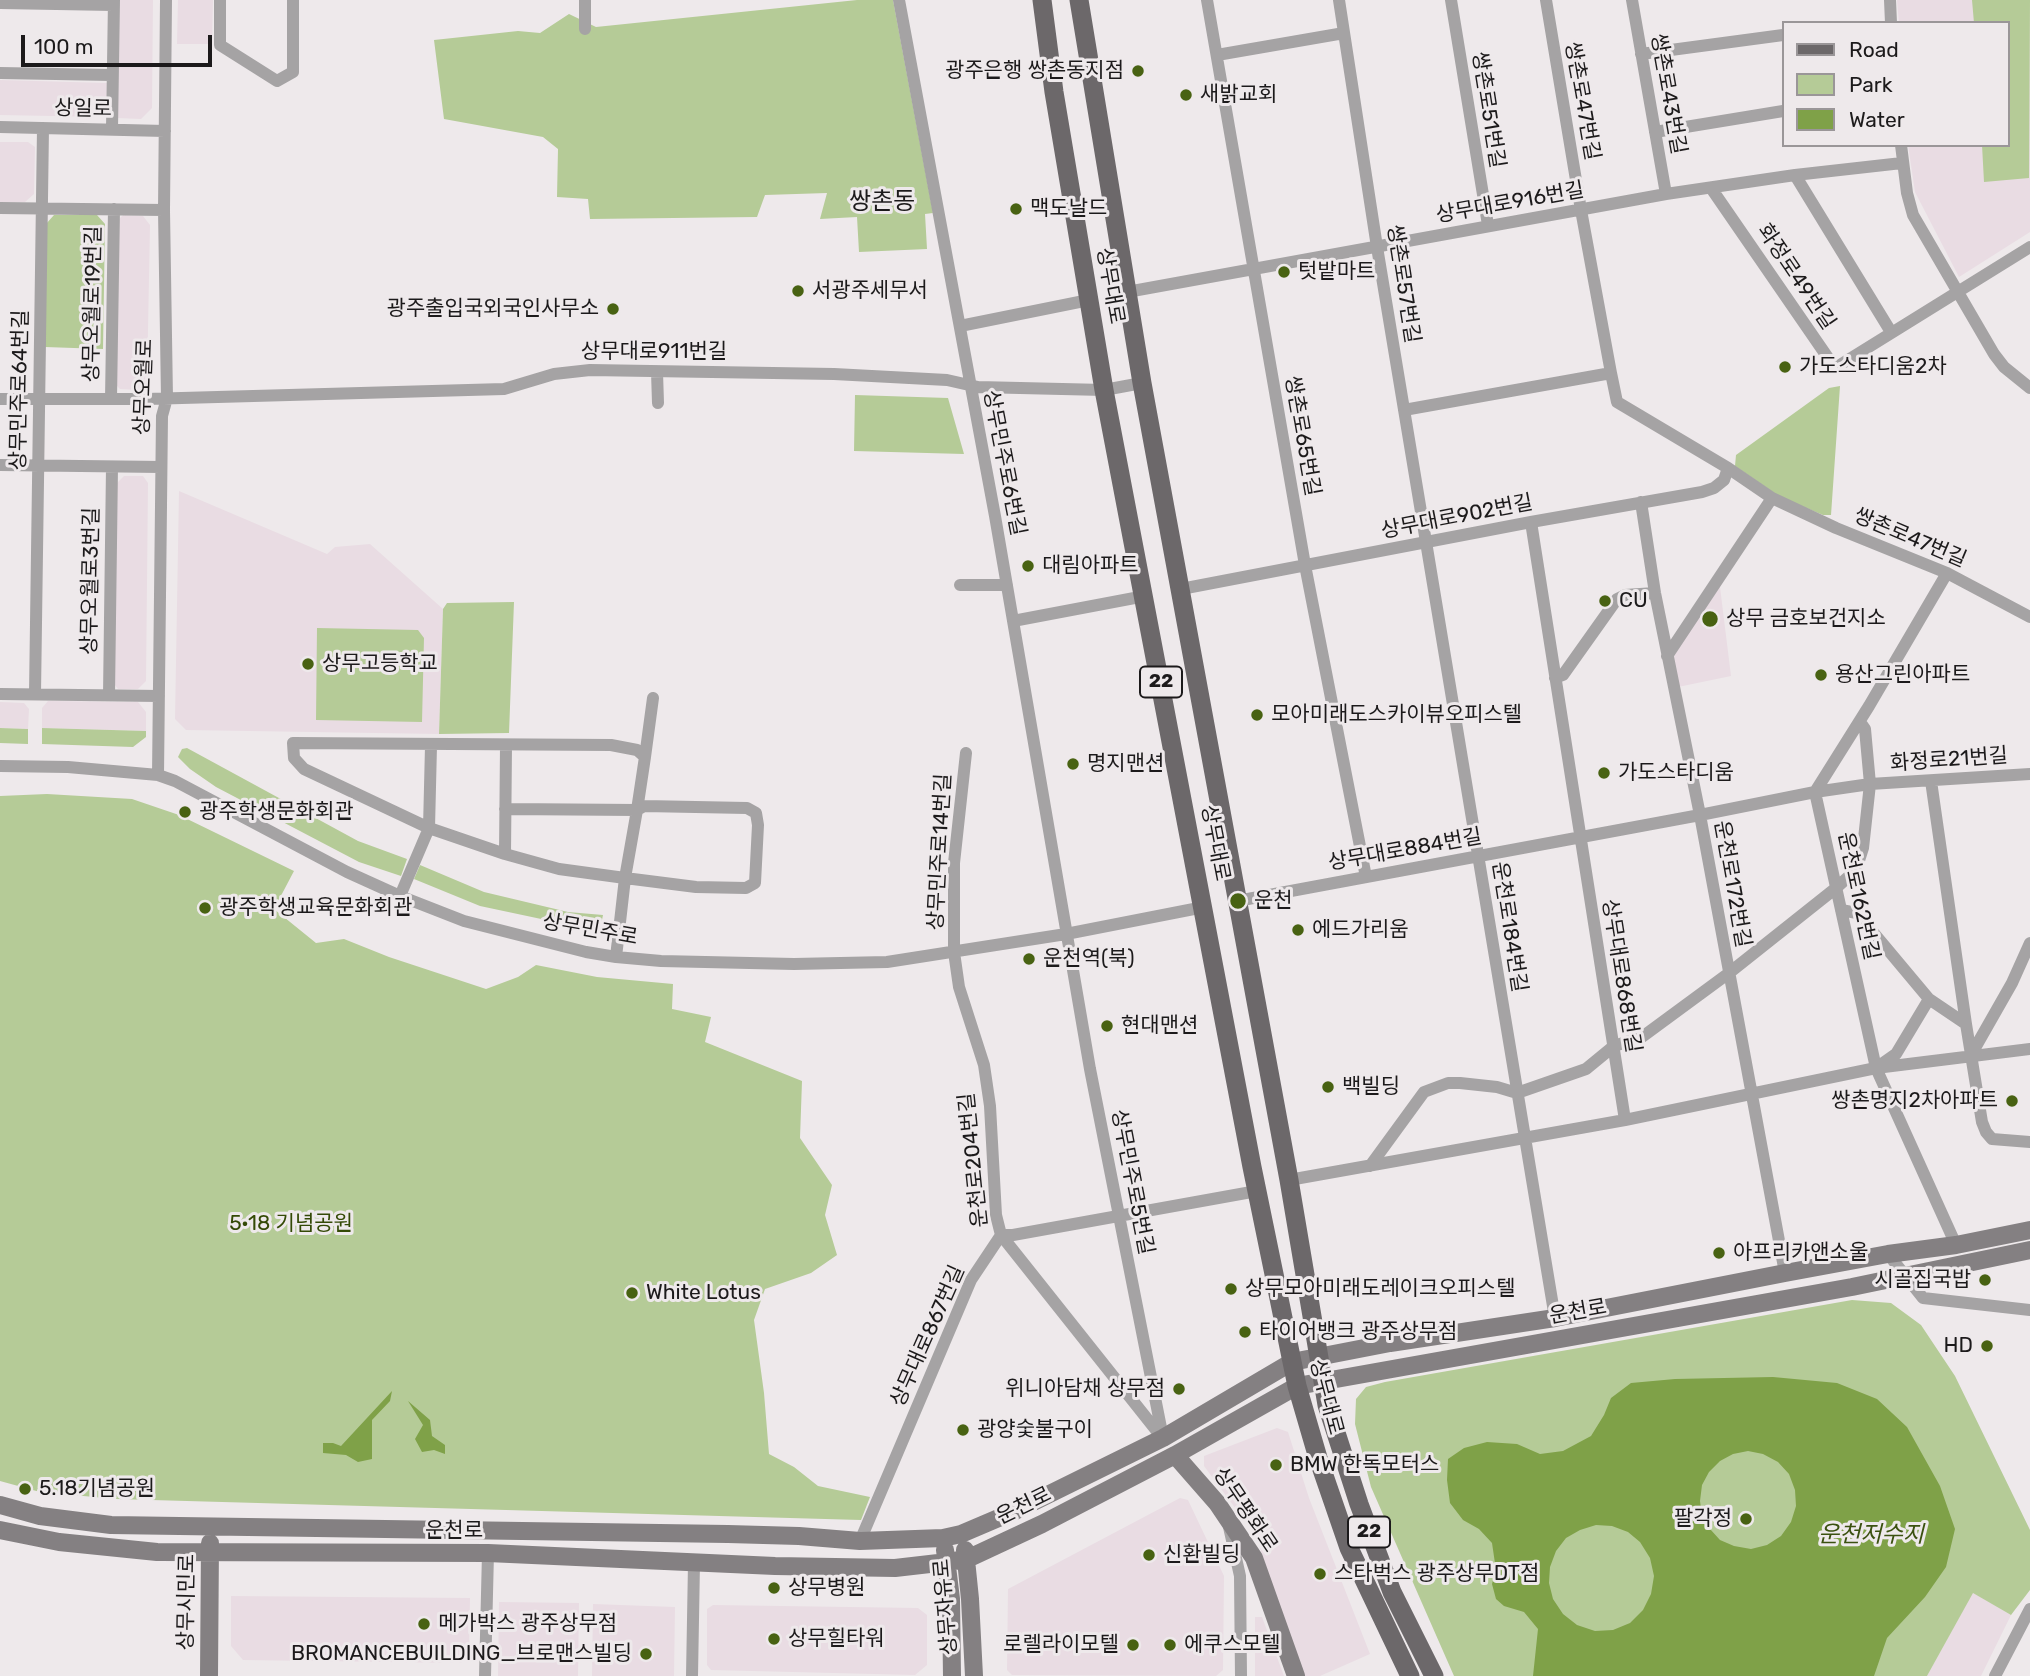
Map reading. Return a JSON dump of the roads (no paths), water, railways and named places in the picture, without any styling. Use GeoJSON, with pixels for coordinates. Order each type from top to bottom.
{"type":"FeatureCollection","features":[{"type":"Feature","properties":{"kind":"main road","name":"상무대로"},"geometry":{"type":"LineString","coordinates":[[1042,0],[1054,92],[1104,390],[1297,1386],[1326,1484],[1349,1548],[1410,1676]]}},
{"type":"Feature","properties":{"kind":"main road","name":"상무대로"},"geometry":{"type":"LineString","coordinates":[[1079,0],[1142,383],[1289,1180],[1322,1380],[1335,1433],[1392,1592],[1434,1676]]}},
{"type":"Feature","properties":{"kind":"street","name":"상무오월로"},"geometry":{"type":"LineString","coordinates":[[158,775],[162,416],[167,398],[164,210],[166,0]]}},
{"type":"Feature","properties":{"kind":"street"},"geometry":{"type":"LineString","coordinates":[[220,0],[220,45],[277,81],[293,72],[293,0]]}},
{"type":"Feature","properties":{"kind":"street"},"geometry":{"type":"LineString","coordinates":[[584,29],[585,0]]}},
{"type":"Feature","properties":{"kind":"street","name":"상무민주로6번길"},"geometry":{"type":"LineString","coordinates":[[899,0],[1007,584],[1066,934]]}},
{"type":"Feature","properties":{"kind":"street","name":"쌍촌로65번길"},"geometry":{"type":"LineString","coordinates":[[1207,0],[1305,565],[1366,877]]}},
{"type":"Feature","properties":{"kind":"street","name":"쌍촌로57번길"},"geometry":{"type":"LineString","coordinates":[[1339,0],[1426,542]]}},
{"type":"Feature","properties":{"kind":"street","name":"쌍촌로51번길"},"geometry":{"type":"LineString","coordinates":[[1451,0],[1488,225]]}},
{"type":"Feature","properties":{"kind":"street","name":"쌍촌로47번길"},"geometry":{"type":"LineString","coordinates":[[1545,0],[1581,210],[1618,401],[1772,498],[1836,528],[1947,573],[2030,617]]}},
{"type":"Feature","properties":{"kind":"street","name":"쌍촌로43번길"},"geometry":{"type":"LineString","coordinates":[[1632,0],[1666,194]]}},
{"type":"Feature","properties":{"kind":"street"},"geometry":{"type":"LineString","coordinates":[[1887,21],[1890,0]]}},
{"type":"Feature","properties":{"kind":"street"},"geometry":{"type":"LineString","coordinates":[[0,3],[114,3],[111,129]]}},
{"type":"Feature","properties":{"kind":"street"},"geometry":{"type":"LineString","coordinates":[[1217,55],[1344,33]]}},
{"type":"Feature","properties":{"kind":"street"},"geometry":{"type":"LineString","coordinates":[[1642,54],[1782,35]]}},
{"type":"Feature","properties":{"kind":"street"},"geometry":{"type":"LineString","coordinates":[[0,73],[112,75]]}},
{"type":"Feature","properties":{"kind":"street"},"geometry":{"type":"LineString","coordinates":[[1655,132],[1782,111]]}},
{"type":"Feature","properties":{"kind":"street","name":"상일로"},"geometry":{"type":"LineString","coordinates":[[0,127],[165,131]]}},
{"type":"Feature","properties":{"kind":"street","name":"상무민주로64번길"},"geometry":{"type":"LineString","coordinates":[[35,694],[43,128]]}},
{"type":"Feature","properties":{"kind":"street"},"geometry":{"type":"LineString","coordinates":[[1900,147],[1906,193],[1913,215],[1994,354],[2004,367],[2030,388]]}},
{"type":"Feature","properties":{"kind":"street","name":"상무대로916번길"},"geometry":{"type":"LineString","coordinates":[[1127,292],[1666,194],[1902,163]]}},
{"type":"Feature","properties":{"kind":"street"},"geometry":{"type":"LineString","coordinates":[[1795,175],[1891,332]]}},
{"type":"Feature","properties":{"kind":"street","name":"화정로49번길"},"geometry":{"type":"LineString","coordinates":[[1711,188],[1835,368],[2030,247]]}},
{"type":"Feature","properties":{"kind":"street"},"geometry":{"type":"LineString","coordinates":[[0,208],[164,210]]}},
{"type":"Feature","properties":{"kind":"street","name":"상무오월로19번길"},"geometry":{"type":"LineString","coordinates":[[111,400],[114,209]]}},
{"type":"Feature","properties":{"kind":"street"},"geometry":{"type":"LineString","coordinates":[[960,326],[1089,300]]}},
{"type":"Feature","properties":{"kind":"street","name":"상무대로911번길"},"geometry":{"type":"LineString","coordinates":[[167,398],[504,389],[573,371],[834,374],[947,380],[978,387],[1104,390],[1142,383]]}},
{"type":"Feature","properties":{"kind":"street"},"geometry":{"type":"LineString","coordinates":[[657,372],[658,403]]}},
{"type":"Feature","properties":{"kind":"street"},"geometry":{"type":"LineString","coordinates":[[1404,410],[1611,373]]}},
{"type":"Feature","properties":{"kind":"street","name":"상무오월로19번길"},"geometry":{"type":"LineString","coordinates":[[0,399],[167,398]]}},
{"type":"Feature","properties":{"kind":"street"},"geometry":{"type":"LineString","coordinates":[[0,465],[161,467]]}},
{"type":"Feature","properties":{"kind":"street","name":"상무오월로3번길"},"geometry":{"type":"LineString","coordinates":[[109,695],[112,467]]}},
{"type":"Feature","properties":{"kind":"street","name":"상무대로902번길"},"geometry":{"type":"LineString","coordinates":[[1181,589],[1714,488],[1724,480],[1728,468]]}},
{"type":"Feature","properties":{"kind":"street"},"geometry":{"type":"LineString","coordinates":[[1667,656],[1772,498]]}},
{"type":"Feature","properties":{"kind":"street","name":"운천로172번길"},"geometry":{"type":"LineString","coordinates":[[1641,502],[1667,656],[1700,815],[1785,1273]]}},
{"type":"Feature","properties":{"kind":"street"},"geometry":{"type":"LineString","coordinates":[[1531,522],[1579,838]]}},
{"type":"Feature","properties":{"kind":"street","name":"운천로184번길"},"geometry":{"type":"LineString","coordinates":[[1426,542],[1555,1318]]}},
{"type":"Feature","properties":{"kind":"street"},"geometry":{"type":"LineString","coordinates":[[1815,792],[1860,722],[1947,573]]}},
{"type":"Feature","properties":{"kind":"street"},"geometry":{"type":"LineString","coordinates":[[960,585],[1007,584]]}},
{"type":"Feature","properties":{"kind":"street"},"geometry":{"type":"LineString","coordinates":[[1555,678],[1563,675],[1617,599],[1625,595],[1656,593]]}},
{"type":"Feature","properties":{"kind":"street"},"geometry":{"type":"LineString","coordinates":[[1013,621],[1145,596]]}},
{"type":"Feature","properties":{"kind":"street"},"geometry":{"type":"LineString","coordinates":[[0,694],[159,696]]}},
{"type":"Feature","properties":{"kind":"street"},"geometry":{"type":"LineString","coordinates":[[617,957],[625,878],[653,698]]}},
{"type":"Feature","properties":{"kind":"street"},"geometry":{"type":"LineString","coordinates":[[1860,722],[1865,729],[1870,784]]}},
{"type":"Feature","properties":{"kind":"street"},"geometry":{"type":"LineString","coordinates":[[505,809],[637,810],[644,806],[747,808],[756,813],[758,825],[755,883],[746,888],[696,887],[559,869],[505,854],[429,828],[304,769],[294,758],[293,743],[431,746],[611,745],[637,750],[645,757]]}},
{"type":"Feature","properties":{"kind":"street"},"geometry":{"type":"LineString","coordinates":[[400,896],[429,828],[431,746]]}},
{"type":"Feature","properties":{"kind":"street"},"geometry":{"type":"LineString","coordinates":[[505,854],[506,746]]}},
{"type":"Feature","properties":{"kind":"street","name":"상무민주로14번길"},"geometry":{"type":"LineString","coordinates":[[954,952],[954,863],[966,754]]}},
{"type":"Feature","properties":{"kind":"street","name":"상무민주로"},"geometry":{"type":"LineString","coordinates":[[0,766],[68,767],[158,775],[191,789],[347,872],[400,896],[475,924],[586,952],[617,957],[661,961],[843,964],[887,962],[1066,934],[1204,907]]}},
{"type":"Feature","properties":{"kind":"street","name":"화정로21번길"},"geometry":{"type":"LineString","coordinates":[[1815,792],[1870,784],[2030,774]]}},
{"type":"Feature","properties":{"kind":"street"},"geometry":{"type":"LineString","coordinates":[[1931,780],[1966,1024],[1986,1132],[1992,1139],[2030,1142]]}},
{"type":"Feature","properties":{"kind":"street","name":"화정로21번길"},"geometry":{"type":"LineString","coordinates":[[1517,1093],[1586,1069],[1614,1046],[1642,1037],[1729,973],[1836,888],[1856,870],[1863,848],[1870,784]]}},
{"type":"Feature","properties":{"kind":"street","name":"상무대로884번길"},"geometry":{"type":"LineString","coordinates":[[1237,901],[1815,792]]}},
{"type":"Feature","properties":{"kind":"street","name":"운천로162번길"},"geometry":{"type":"LineString","coordinates":[[1815,792],[1876,1068],[1956,1245]]}},
{"type":"Feature","properties":{"kind":"street","name":"상무대로868번길"},"geometry":{"type":"LineString","coordinates":[[1579,838],[1625,1120]]}},
{"type":"Feature","properties":{"kind":"street"},"geometry":{"type":"LineString","coordinates":[[1841,910],[1857,913],[1929,999],[1966,1024]]}},
{"type":"Feature","properties":{"kind":"street","name":"상무민주로5번길"},"geometry":{"type":"LineString","coordinates":[[1066,934],[1163,1438]]}},
{"type":"Feature","properties":{"kind":"street"},"geometry":{"type":"LineString","coordinates":[[1971,1055],[2012,983],[2030,943]]}},
{"type":"Feature","properties":{"kind":"street","name":"운천로204번길"},"geometry":{"type":"LineString","coordinates":[[954,952],[959,987],[984,1065],[990,1106],[996,1215],[1001,1235],[1163,1438]]}},
{"type":"Feature","properties":{"kind":"street"},"geometry":{"type":"LineString","coordinates":[[1876,1068],[1896,1054],[1929,999]]}},
{"type":"Feature","properties":{"kind":"street"},"geometry":{"type":"LineString","coordinates":[[1289,1180],[1625,1120],[1876,1068],[2030,1049]]}},
{"type":"Feature","properties":{"kind":"street"},"geometry":{"type":"LineString","coordinates":[[1370,1166],[1424,1092],[1448,1083],[1497,1087],[1517,1093]]}},
{"type":"Feature","properties":{"kind":"street"},"geometry":{"type":"LineString","coordinates":[[1001,1235],[1258,1191]]}},
{"type":"Feature","properties":{"kind":"street","name":"운천로"},"geometry":{"type":"LineString","coordinates":[[0,1505],[40,1516],[83,1522],[211,1528],[558,1531],[799,1536],[860,1541],[952,1536],[1015,1511],[1163,1438],[1293,1362],[1391,1343],[1555,1318],[1785,1273],[2030,1230]]}},
{"type":"Feature","properties":{"kind":"street","name":"상무대로867번길"},"geometry":{"type":"LineString","coordinates":[[860,1541],[971,1280],[1001,1235]]}},
{"type":"Feature","properties":{"kind":"street","name":"운천로"},"geometry":{"type":"LineString","coordinates":[[0,1530],[59,1542],[157,1552],[488,1553],[694,1563],[895,1568],[947,1562],[967,1559],[1042,1524],[1175,1455],[1297,1386],[1852,1287],[2030,1250]]}},
{"type":"Feature","properties":{"kind":"street"},"geometry":{"type":"LineString","coordinates":[[1888,1254],[1923,1298],[2030,1310]]}},
{"type":"Feature","properties":{"kind":"street","name":"상무평화로"},"geometry":{"type":"LineString","coordinates":[[1175,1455],[1202,1485],[1254,1558],[1296,1676]]}},
{"type":"Feature","properties":{"kind":"street"},"geometry":{"type":"LineString","coordinates":[[1227,1520],[1240,1576],[1241,1676]]}},
{"type":"Feature","properties":{"kind":"street","name":"상무시민로"},"geometry":{"type":"LineString","coordinates":[[209,1676],[211,1528]]}},
{"type":"Feature","properties":{"kind":"street","name":"상무자유로"},"geometry":{"type":"LineString","coordinates":[[952,1536],[967,1559],[974,1676]]}},
{"type":"Feature","properties":{"kind":"street","name":"상무자유로"},"geometry":{"type":"LineString","coordinates":[[952,1536],[947,1562],[951,1599],[952,1676]]}},
{"type":"Feature","properties":{"kind":"street"},"geometry":{"type":"LineString","coordinates":[[485,1676],[488,1553]]}},
{"type":"Feature","properties":{"kind":"street"},"geometry":{"type":"LineString","coordinates":[[692,1676],[694,1563]]}},
{"type":"Feature","properties":{"kind":"street"},"geometry":{"type":"LineString","coordinates":[[1995,1676],[2030,1609]]}},
{"type":"Feature","properties":{"kind":"water","name":"운천저수지"},"geometry":{"type":"Polygon","coordinates":[[[1773,1377],[1837,1383],[1877,1399],[1907,1427],[1940,1486],[1955,1529],[1946,1567],[1925,1597],[1887,1638],[1874,1676],[1533,1676],[1538,1629],[1524,1612],[1504,1606],[1496,1599],[1492,1584],[1496,1570],[1492,1543],[1479,1529],[1463,1520],[1450,1503],[1448,1459],[1464,1448],[1487,1442],[1517,1444],[1540,1454],[1563,1451],[1591,1436],[1611,1398],[1631,1383],[1675,1379],[1773,1377]],[[1748,1451],[1733,1454],[1720,1461],[1709,1472],[1702,1485],[1700,1501],[1702,1516],[1720,1540],[1751,1549],[1767,1545],[1781,1536],[1791,1522],[1796,1506],[1795,1490],[1789,1474],[1778,1462],[1763,1454],[1748,1451]],[[1596,1525],[1566,1538],[1556,1551],[1550,1567],[1549,1583],[1553,1599],[1563,1614],[1577,1625],[1595,1631],[1613,1630],[1630,1623],[1643,1610],[1651,1594],[1654,1576],[1650,1558],[1640,1542],[1628,1532],[1612,1526],[1596,1525]]]}},
{"type":"Feature","properties":{"kind":"water"},"geometry":{"type":"Polygon","coordinates":[[[392,1391],[390,1401],[372,1420],[372,1459],[358,1462],[346,1455],[323,1453],[323,1443],[341,1446],[392,1391]]]}},
{"type":"Feature","properties":{"kind":"water"},"geometry":{"type":"Polygon","coordinates":[[[408,1401],[430,1420],[432,1436],[445,1445],[445,1454],[434,1450],[422,1452],[415,1439],[423,1425],[408,1401]]]}},
{"type":"Feature","properties":{"kind":"place","name":"광주은행 쌍촌동지점"},"geometry":{"type":"Point","coordinates":[1138,71]}},
{"type":"Feature","properties":{"kind":"place","name":"새밝교회"},"geometry":{"type":"Point","coordinates":[1186,95]}},
{"type":"Feature","properties":{"kind":"place","name":"맥도날드"},"geometry":{"type":"Point","coordinates":[1016,209]}},
{"type":"Feature","properties":{"kind":"place","name":"텃밭마트"},"geometry":{"type":"Point","coordinates":[1284,272]}},
{"type":"Feature","properties":{"kind":"place","name":"서광주세무서"},"geometry":{"type":"Point","coordinates":[798,291]}},
{"type":"Feature","properties":{"kind":"place","name":"광주출입국외국인사무소"},"geometry":{"type":"Point","coordinates":[613,309]}},
{"type":"Feature","properties":{"kind":"place","name":"가도스타디움2차"},"geometry":{"type":"Point","coordinates":[1785,367]}},
{"type":"Feature","properties":{"kind":"place","name":"대림아파트"},"geometry":{"type":"Point","coordinates":[1028,566]}},
{"type":"Feature","properties":{"kind":"place","name":"CU"},"geometry":{"type":"Point","coordinates":[1605,601]}},
{"type":"Feature","properties":{"kind":"place","name":"상무 금호보건지소"},"geometry":{"type":"Point","coordinates":[1710,619]}},
{"type":"Feature","properties":{"kind":"place","name":"상무고등학교"},"geometry":{"type":"Point","coordinates":[308,664]}},
{"type":"Feature","properties":{"kind":"place","name":"용산그린아파트"},"geometry":{"type":"Point","coordinates":[1821,675]}},
{"type":"Feature","properties":{"kind":"place","name":"모아미래도스카이뷰오피스텔"},"geometry":{"type":"Point","coordinates":[1257,715]}},
{"type":"Feature","properties":{"kind":"place","name":"명지맨션"},"geometry":{"type":"Point","coordinates":[1073,764]}},
{"type":"Feature","properties":{"kind":"place","name":"가도스타디움"},"geometry":{"type":"Point","coordinates":[1604,773]}},
{"type":"Feature","properties":{"kind":"place","name":"광주학생문화회관"},"geometry":{"type":"Point","coordinates":[185,812]}},
{"type":"Feature","properties":{"kind":"place","name":"운천"},"geometry":{"type":"Point","coordinates":[1238,901]}},
{"type":"Feature","properties":{"kind":"place","name":"광주학생교육문화회관"},"geometry":{"type":"Point","coordinates":[205,908]}},
{"type":"Feature","properties":{"kind":"place","name":"에드가리움"},"geometry":{"type":"Point","coordinates":[1298,930]}},
{"type":"Feature","properties":{"kind":"place","name":"운천역(북)"},"geometry":{"type":"Point","coordinates":[1029,959]}},
{"type":"Feature","properties":{"kind":"place","name":"현대맨션"},"geometry":{"type":"Point","coordinates":[1107,1026]}},
{"type":"Feature","properties":{"kind":"place","name":"백빌딩"},"geometry":{"type":"Point","coordinates":[1328,1087]}},
{"type":"Feature","properties":{"kind":"place","name":"쌍촌명지2차아파트"},"geometry":{"type":"Point","coordinates":[2012,1101]}},
{"type":"Feature","properties":{"kind":"place","name":"아프리카앤소울"},"geometry":{"type":"Point","coordinates":[1719,1253]}},
{"type":"Feature","properties":{"kind":"place","name":"시골집국밥"},"geometry":{"type":"Point","coordinates":[1985,1280]}},
{"type":"Feature","properties":{"kind":"place","name":"상무모아미래도레이크오피스텔"},"geometry":{"type":"Point","coordinates":[1231,1289]}},
{"type":"Feature","properties":{"kind":"place","name":"White Lotus"},"geometry":{"type":"Point","coordinates":[632,1293]}},
{"type":"Feature","properties":{"kind":"place","name":"타이어뱅크 광주상무점"},"geometry":{"type":"Point","coordinates":[1245,1332]}},
{"type":"Feature","properties":{"kind":"place","name":"HD"},"geometry":{"type":"Point","coordinates":[1987,1346]}},
{"type":"Feature","properties":{"kind":"place","name":"위니아담채 상무점"},"geometry":{"type":"Point","coordinates":[1179,1389]}},
{"type":"Feature","properties":{"kind":"place","name":"광양숯불구이"},"geometry":{"type":"Point","coordinates":[963,1430]}},
{"type":"Feature","properties":{"kind":"place","name":"BMW 한독모터스"},"geometry":{"type":"Point","coordinates":[1276,1465]}},
{"type":"Feature","properties":{"kind":"place","name":"5.18기념공원"},"geometry":{"type":"Point","coordinates":[25,1489]}},
{"type":"Feature","properties":{"kind":"place","name":"팔각정"},"geometry":{"type":"Point","coordinates":[1746,1519]}},
{"type":"Feature","properties":{"kind":"place","name":"신환빌딩"},"geometry":{"type":"Point","coordinates":[1149,1555]}},
{"type":"Feature","properties":{"kind":"place","name":"스타벅스 광주상무DT점"},"geometry":{"type":"Point","coordinates":[1320,1574]}},
{"type":"Feature","properties":{"kind":"place","name":"상무병원"},"geometry":{"type":"Point","coordinates":[774,1588]}},
{"type":"Feature","properties":{"kind":"place","name":"메가박스 광주상무점"},"geometry":{"type":"Point","coordinates":[424,1624]}},
{"type":"Feature","properties":{"kind":"place","name":"상무힐타워"},"geometry":{"type":"Point","coordinates":[774,1639]}},
{"type":"Feature","properties":{"kind":"place","name":"로렐라이모텔"},"geometry":{"type":"Point","coordinates":[1133,1645]}},
{"type":"Feature","properties":{"kind":"place","name":"에쿠스모텔"},"geometry":{"type":"Point","coordinates":[1170,1645]}},
{"type":"Feature","properties":{"kind":"place","name":"BROMANCEBUILDING_브로맨스빌딩"},"geometry":{"type":"Point","coordinates":[646,1654]}},
{"type":"Feature","properties":{"kind":"district","name":"쌍촌동"},"geometry":{"type":"Point","coordinates":[882,202]}},
{"type":"Feature","properties":{"kind":"park label","name":"5·18 기념공원"},"geometry":{"type":"Point","coordinates":[291,1224]}}]}
